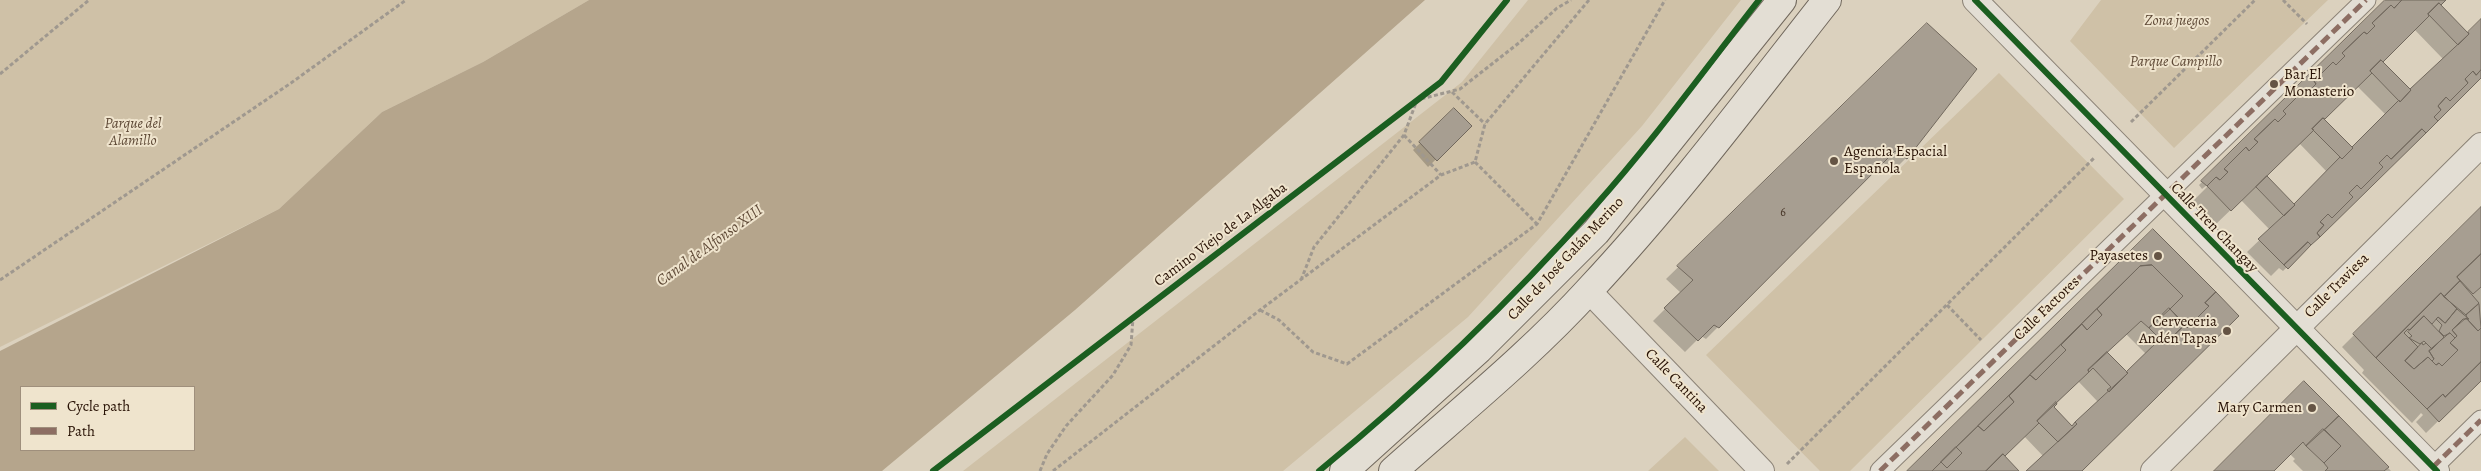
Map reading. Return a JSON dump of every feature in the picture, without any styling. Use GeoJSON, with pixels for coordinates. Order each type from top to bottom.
{"type":"FeatureCollection","features":[{"type":"Feature","properties":{"kind":"main road","name":"Calle de José Galán Merino"},"geometry":{"type":"LineString","coordinates":[[1344,471],[1479,349],[1596,232],[1782,0]]}},
{"type":"Feature","properties":{"kind":"main road"},"geometry":{"type":"LineString","coordinates":[[1393,471],[1505,371],[1589,291],[1662,210],[1827,0]]}},
{"type":"Feature","properties":{"kind":"street","name":"Calle Tren Changay"},"geometry":{"type":"LineString","coordinates":[[1975,0],[2435,469]]}},
{"type":"Feature","properties":{"kind":"street","name":"Calle Factores"},"geometry":{"type":"LineString","coordinates":[[1880,471],[2366,0]]}},
{"type":"Feature","properties":{"kind":"street","name":"Calle Traviesa"},"geometry":{"type":"LineString","coordinates":[[2152,471],[2481,144]]}},
{"type":"Feature","properties":{"kind":"street","name":"Calle Cantina"},"geometry":{"type":"LineString","coordinates":[[1589,291],[1762,471]]}},
{"type":"Feature","properties":{"kind":"street"},"geometry":{"type":"LineString","coordinates":[[2435,469],[2481,420]]}},
{"type":"Feature","properties":{"kind":"path"},"geometry":{"type":"LineString","coordinates":[[0,74],[89,0]]}},
{"type":"Feature","properties":{"kind":"path"},"geometry":{"type":"LineString","coordinates":[[0,280],[291,83],[406,0]]}},
{"type":"Feature","properties":{"kind":"path"},"geometry":{"type":"LineString","coordinates":[[1300,280],[1314,247],[1404,135],[1417,100],[1460,89],[1520,42],[1557,8],[1571,0]]}},
{"type":"Feature","properties":{"kind":"path"},"geometry":{"type":"LineString","coordinates":[[1475,162],[1485,124],[1589,0]]}},
{"type":"Feature","properties":{"kind":"path"},"geometry":{"type":"LineString","coordinates":[[1260,310],[1279,320],[1313,352],[1347,364],[1537,224],[1665,0]]}},
{"type":"Feature","properties":{"kind":"path"},"geometry":{"type":"LineString","coordinates":[[1780,471],[2255,0]]}},
{"type":"Feature","properties":{"kind":"path"},"geometry":{"type":"LineString","coordinates":[[2283,0],[2324,41]]}},
{"type":"Feature","properties":{"kind":"path"},"geometry":{"type":"LineString","coordinates":[[1452,92],[1485,124]]}},
{"type":"Feature","properties":{"kind":"path"},"geometry":{"type":"LineString","coordinates":[[1404,135],[1441,175]]}},
{"type":"Feature","properties":{"kind":"path"},"geometry":{"type":"LineString","coordinates":[[1475,162],[1537,224]]}},
{"type":"Feature","properties":{"kind":"path"},"geometry":{"type":"LineString","coordinates":[[1053,471],[1260,310],[1441,175],[1475,162]]}},
{"type":"Feature","properties":{"kind":"path"},"geometry":{"type":"LineString","coordinates":[[1947,305],[1998,357]]}},
{"type":"Feature","properties":{"kind":"path"},"geometry":{"type":"LineString","coordinates":[[1040,471],[1047,454],[1066,426],[1113,375],[1132,345],[1133,318]]}},
{"type":"Feature","properties":{"kind":"green space","name":"Parque del Alamillo"},"geometry":{"type":"Polygon","coordinates":[[[0,0],[589,0],[483,62],[382,112],[279,209],[0,347],[0,0]]]}},
{"type":"Feature","properties":{"kind":"green space"},"geometry":{"type":"Polygon","coordinates":[[[1528,0],[1741,0],[1642,126],[1468,317],[1283,471],[963,471],[1462,82],[1528,0]]]}},
{"type":"Feature","properties":{"kind":"green space","name":"Parque Campillo"},"geometry":{"type":"Polygon","coordinates":[[[2101,0],[2328,0],[2174,148],[2070,41],[2101,0]]]}},
{"type":"Feature","properties":{"kind":"green space"},"geometry":{"type":"Polygon","coordinates":[[[1999,73],[2124,199],[1850,471],[1820,471],[1706,355],[1999,73]]]}},
{"type":"Feature","properties":{"kind":"green space"},"geometry":{"type":"Polygon","coordinates":[[[1685,437],[1719,471],[1648,471],[1685,437]]]}},
{"type":"Feature","properties":{"kind":"water","name":"Canal de Alfonso XIII"},"geometry":{"type":"Polygon","coordinates":[[[589,0],[1425,0],[1075,310],[882,471],[0,471],[0,351],[279,209],[382,112],[483,62],[589,0]]]}},
{"type":"Feature","properties":{"kind":"building"},"geometry":{"type":"Polygon","coordinates":[[[2385,0],[2402,0],[2394,8],[2391,5],[2372,23],[2375,26],[2367,34],[2364,32],[2342,53],[2345,56],[2336,65],[2333,62],[2314,81],[2316,84],[2308,92],[2305,89],[2283,111],[2286,114],[2278,122],[2275,119],[2254,139],[2258,142],[2249,151],[2246,147],[2224,169],[2228,172],[2220,180],[2216,177],[2207,186],[2201,181],[2385,0]]]}},
{"type":"Feature","properties":{"kind":"building"},"geometry":{"type":"Polygon","coordinates":[[[2402,0],[2446,0],[2441,5],[2439,3],[2428,14],[2429,16],[2383,62],[2381,60],[2370,71],[2372,73],[2325,119],[2323,118],[2312,129],[2314,130],[2231,211],[2207,186],[2216,177],[2220,180],[2228,172],[2224,169],[2246,147],[2249,151],[2258,142],[2254,139],[2275,119],[2278,122],[2286,114],[2283,111],[2305,89],[2308,92],[2316,84],[2314,81],[2333,62],[2336,65],[2345,56],[2342,53],[2364,32],[2367,34],[2375,26],[2372,23],[2391,5],[2394,8],[2402,0]]]}},
{"type":"Feature","properties":{"kind":"building"},"geometry":{"type":"Polygon","coordinates":[[[2439,3],[2469,34],[2458,45],[2428,14],[2439,3]]]}},
{"type":"Feature","properties":{"kind":"building"},"geometry":{"type":"Polygon","coordinates":[[[2481,19],[2481,70],[2476,75],[2473,71],[2465,79],[2468,83],[2450,101],[2446,97],[2438,106],[2441,110],[2434,117],[2438,121],[2426,133],[2422,129],[2391,159],[2387,155],[2379,163],[2383,167],[2361,189],[2357,185],[2349,193],[2353,197],[2332,218],[2328,214],[2320,222],[2324,225],[2317,233],[2320,237],[2311,245],[2308,242],[2284,265],[2258,239],[2295,205],[2340,157],[2342,159],[2399,100],[2400,102],[2410,89],[2469,34],[2468,32],[2481,19]]]}},
{"type":"Feature","properties":{"kind":"building"},"geometry":{"type":"Polygon","coordinates":[[[1927,23],[1977,69],[1907,159],[1895,151],[1719,328],[1714,325],[1698,341],[1664,308],[1693,280],[1677,266],[1927,23]]]}},
{"type":"Feature","properties":{"kind":"building"},"geometry":{"type":"Polygon","coordinates":[[[2381,60],[2411,90],[2400,102],[2370,71],[2381,60]]]}},
{"type":"Feature","properties":{"kind":"building"},"geometry":{"type":"Polygon","coordinates":[[[2481,70],[2481,78],[2438,121],[2434,117],[2441,110],[2438,106],[2446,97],[2450,101],[2468,83],[2465,79],[2473,71],[2476,75],[2481,70]]]}},
{"type":"Feature","properties":{"kind":"building"},"geometry":{"type":"Polygon","coordinates":[[[1454,108],[1472,126],[1437,161],[1419,142],[1454,108]]]}},
{"type":"Feature","properties":{"kind":"building"},"geometry":{"type":"Polygon","coordinates":[[[2323,118],[2353,148],[2342,159],[2312,129],[2323,118]]]}},
{"type":"Feature","properties":{"kind":"building"},"geometry":{"type":"Polygon","coordinates":[[[2422,129],[2426,133],[2320,237],[2317,233],[2324,225],[2320,222],[2328,214],[2332,218],[2353,197],[2349,193],[2357,185],[2361,189],[2383,167],[2379,163],[2387,155],[2391,159],[2422,129]]]}},
{"type":"Feature","properties":{"kind":"building"},"geometry":{"type":"Polygon","coordinates":[[[2267,176],[2295,205],[2284,216],[2256,187],[2267,176]]]}},
{"type":"Feature","properties":{"kind":"building"},"geometry":{"type":"Polygon","coordinates":[[[2481,207],[2481,254],[2457,277],[2460,281],[2444,297],[2441,293],[2376,358],[2353,334],[2481,207]]]}},
{"type":"Feature","properties":{"kind":"building"},"geometry":{"type":"Polygon","coordinates":[[[2153,229],[2216,292],[2205,303],[2209,306],[2187,328],[2170,309],[2183,296],[2152,265],[2140,266],[1932,471],[1907,471],[2153,229]]]}},
{"type":"Feature","properties":{"kind":"building"},"geometry":{"type":"Polygon","coordinates":[[[2308,242],[2311,245],[2288,269],[2284,265],[2308,242]]]}},
{"type":"Feature","properties":{"kind":"building"},"geometry":{"type":"Polygon","coordinates":[[[2481,254],[2481,287],[2473,294],[2457,277],[2481,254]]]}},
{"type":"Feature","properties":{"kind":"building"},"geometry":{"type":"Polygon","coordinates":[[[2152,265],[2183,296],[2170,309],[2149,328],[2141,321],[2088,370],[2089,372],[2037,421],[2039,423],[2005,456],[2003,454],[1986,471],[1932,471],[1941,462],[1947,468],[1962,453],[1956,447],[1978,426],[1984,431],[2014,402],[2009,396],[2030,375],[2036,380],[2066,350],[2061,345],[2082,324],[2087,330],[2102,315],[2097,309],[2140,266],[2152,265]]]}},
{"type":"Feature","properties":{"kind":"building"},"geometry":{"type":"Polygon","coordinates":[[[2460,281],[2479,303],[2466,315],[2444,297],[2460,281]]]}},
{"type":"Feature","properties":{"kind":"building"},"geometry":{"type":"Polygon","coordinates":[[[2216,292],[2239,316],[2082,471],[2026,471],[2077,424],[2075,422],[2128,373],[2126,372],[2160,339],[2165,344],[2185,325],[2187,328],[2209,306],[2205,303],[2216,292]]]}},
{"type":"Feature","properties":{"kind":"building"},"geometry":{"type":"Polygon","coordinates":[[[2441,293],[2457,309],[2445,323],[2438,317],[2432,324],[2424,316],[2410,330],[2408,329],[2404,333],[2418,347],[2405,361],[2414,369],[2428,357],[2436,365],[2439,363],[2442,366],[2458,350],[2450,343],[2457,336],[2452,330],[2466,318],[2478,331],[2481,328],[2481,362],[2445,397],[2443,394],[2427,409],[2376,358],[2441,293]]]}},
{"type":"Feature","properties":{"kind":"building"},"geometry":{"type":"Polygon","coordinates":[[[2479,304],[2481,328],[2478,331],[2466,315],[2479,304]]]}},
{"type":"Feature","properties":{"kind":"building"},"geometry":{"type":"Polygon","coordinates":[[[2169,308],[2185,324],[2165,344],[2149,328],[2169,308]]]}},
{"type":"Feature","properties":{"kind":"building"},"geometry":{"type":"Polygon","coordinates":[[[2097,309],[2102,315],[2087,330],[2082,324],[2097,309]]]}},
{"type":"Feature","properties":{"kind":"building"},"geometry":{"type":"Polygon","coordinates":[[[2457,309],[2469,319],[2463,319],[2452,330],[2457,336],[2455,338],[2450,333],[2444,336],[2439,331],[2442,325],[2436,319],[2438,317],[2445,323],[2457,309]]]}},
{"type":"Feature","properties":{"kind":"building"},"geometry":{"type":"Polygon","coordinates":[[[2424,316],[2444,337],[2432,349],[2424,341],[2420,344],[2409,338],[2412,336],[2408,332],[2424,316]]]}},
{"type":"Feature","properties":{"kind":"building"},"geometry":{"type":"Polygon","coordinates":[[[2450,333],[2455,338],[2450,343],[2458,350],[2442,366],[2439,363],[2436,365],[2432,361],[2434,359],[2429,351],[2450,333]]]}},
{"type":"Feature","properties":{"kind":"building"},"geometry":{"type":"Polygon","coordinates":[[[2422,343],[2423,345],[2426,343],[2432,349],[2429,351],[2434,359],[2432,361],[2428,357],[2414,369],[2405,361],[2422,343]]]}},
{"type":"Feature","properties":{"kind":"building"},"geometry":{"type":"Polygon","coordinates":[[[2061,345],[2066,350],[2036,380],[2030,375],[2061,345]]]}},
{"type":"Feature","properties":{"kind":"building"},"geometry":{"type":"Polygon","coordinates":[[[2107,352],[2128,373],[2109,392],[2107,390],[2111,387],[2093,368],[2089,372],[2088,370],[2107,352]]]}},
{"type":"Feature","properties":{"kind":"building"},"geometry":{"type":"Polygon","coordinates":[[[2481,362],[2481,381],[2439,422],[2427,409],[2443,394],[2445,397],[2481,362]]]}},
{"type":"Feature","properties":{"kind":"building"},"geometry":{"type":"Polygon","coordinates":[[[2304,381],[2339,416],[2306,446],[2303,442],[2274,471],[2214,471],[2304,381]]]}},
{"type":"Feature","properties":{"kind":"building"},"geometry":{"type":"Polygon","coordinates":[[[2009,396],[2014,402],[1984,431],[1978,426],[2009,396]]]}},
{"type":"Feature","properties":{"kind":"building"},"geometry":{"type":"Polygon","coordinates":[[[2056,402],[2057,404],[2054,407],[2072,426],[2075,422],[2077,424],[2058,442],[2037,421],[2056,402]]]}},
{"type":"Feature","properties":{"kind":"building"},"geometry":{"type":"Polygon","coordinates":[[[2339,416],[2389,467],[2384,471],[2325,471],[2328,468],[2324,463],[2341,446],[2325,430],[2339,416]]]}},
{"type":"Feature","properties":{"kind":"building"},"geometry":{"type":"Polygon","coordinates":[[[2323,429],[2341,446],[2324,463],[2306,446],[2323,429]]]}},
{"type":"Feature","properties":{"kind":"building"},"geometry":{"type":"Polygon","coordinates":[[[1956,447],[1962,453],[1947,468],[1941,462],[1956,447]]]}},
{"type":"Feature","properties":{"kind":"building"},"geometry":{"type":"Polygon","coordinates":[[[2003,454],[2019,471],[1986,471],[2003,454]]]}},
{"type":"Feature","properties":{"kind":"marked path"},"geometry":{"type":"LineString","coordinates":[[1880,471],[2366,0]]}},
{"type":"Feature","properties":{"kind":"marked path"},"geometry":{"type":"LineString","coordinates":[[2433,467],[2481,420]]}},
{"type":"Feature","properties":{"kind":"cycle path","name":"Camino Viejo de La Algaba"},"geometry":{"type":"LineString","coordinates":[[933,471],[1441,82],[1507,0]]}},
{"type":"Feature","properties":{"kind":"cycle path"},"geometry":{"type":"LineString","coordinates":[[1319,471],[1356,441],[1462,345],[1562,242],[1637,157],[1759,0]]}},
{"type":"Feature","properties":{"kind":"cycle path"},"geometry":{"type":"LineString","coordinates":[[1975,0],[2437,471]]}},
{"type":"Feature","properties":{"kind":"place","name":"Bar El Monasterio"},"geometry":{"type":"Point","coordinates":[2274,84]}},
{"type":"Feature","properties":{"kind":"place","name":"Agencia Espacial Española"},"geometry":{"type":"Point","coordinates":[1834,161]}},
{"type":"Feature","properties":{"kind":"place","name":"Payasetes"},"geometry":{"type":"Point","coordinates":[2158,256]}},
{"type":"Feature","properties":{"kind":"place","name":"Cerveceria Andén Tapas"},"geometry":{"type":"Point","coordinates":[2227,331]}},
{"type":"Feature","properties":{"kind":"place","name":"Mary Carmen"},"geometry":{"type":"Point","coordinates":[2312,408]}},
{"type":"Feature","properties":{"kind":"park label","name":"Zona juegos"},"geometry":{"type":"Point","coordinates":[2177,21]}}]}
